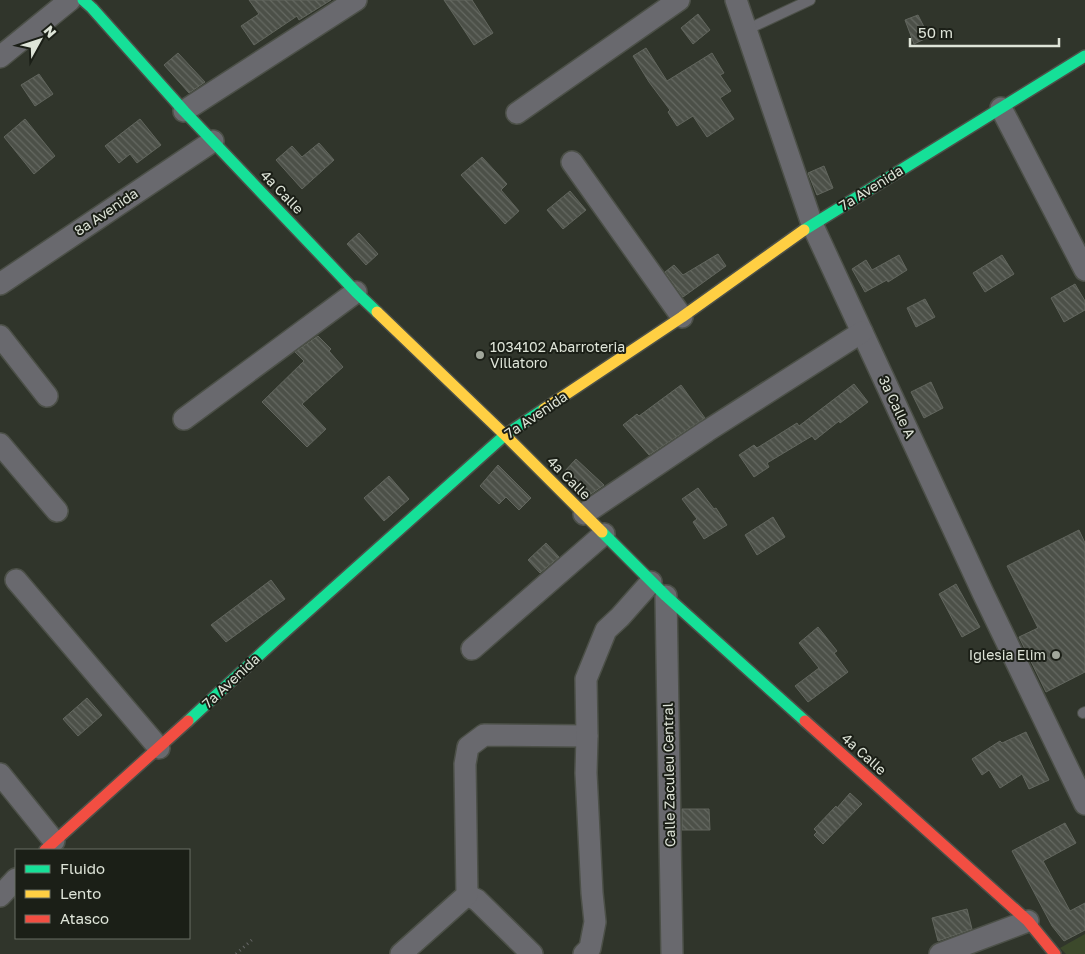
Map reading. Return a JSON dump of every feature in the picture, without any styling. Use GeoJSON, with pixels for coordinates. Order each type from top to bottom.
{"type":"FeatureCollection","features":[{"type":"Feature","properties":{"kind":"street"},"geometry":{"type":"LineString","coordinates":[[0,56],[70,0]]}},
{"type":"Feature","properties":{"kind":"street"},"geometry":{"type":"LineString","coordinates":[[184,110],[356,0]]}},
{"type":"Feature","properties":{"kind":"street"},"geometry":{"type":"LineString","coordinates":[[517,113],[679,0]]}},
{"type":"Feature","properties":{"kind":"street","name":"3a Calle A"},"geometry":{"type":"LineString","coordinates":[[736,0],[812,224],[979,584],[1085,804]]}},
{"type":"Feature","properties":{"kind":"street","name":"4a Calle"},"geometry":{"type":"LineString","coordinates":[[93,3],[184,110],[356,292],[505,435],[658,589],[1028,921],[1055,954]]}},
{"type":"Feature","properties":{"kind":"street","name":"7a Avenida"},"geometry":{"type":"LineString","coordinates":[[49,846],[505,435],[682,317],[812,224],[1085,56]]}},
{"type":"Feature","properties":{"kind":"street"},"geometry":{"type":"LineString","coordinates":[[1001,108],[1085,270]]}},
{"type":"Feature","properties":{"kind":"street","name":"8a Avenida"},"geometry":{"type":"LineString","coordinates":[[0,284],[213,141]]}},
{"type":"Feature","properties":{"kind":"street"},"geometry":{"type":"LineString","coordinates":[[572,162],[682,317]]}},
{"type":"Feature","properties":{"kind":"street"},"geometry":{"type":"LineString","coordinates":[[184,419],[356,292]]}},
{"type":"Feature","properties":{"kind":"street"},"geometry":{"type":"LineString","coordinates":[[584,514],[707,431],[862,332]]}},
{"type":"Feature","properties":{"kind":"street"},"geometry":{"type":"LineString","coordinates":[[0,336],[48,396]]}},
{"type":"Feature","properties":{"kind":"street"},"geometry":{"type":"LineString","coordinates":[[0,444],[57,511]]}},
{"type":"Feature","properties":{"kind":"street"},"geometry":{"type":"LineString","coordinates":[[472,649],[604,534]]}},
{"type":"Feature","properties":{"kind":"street"},"geometry":{"type":"LineString","coordinates":[[16,580],[159,748]]}},
{"type":"Feature","properties":{"kind":"street"},"geometry":{"type":"LineString","coordinates":[[584,954],[590,948],[595,922],[586,773],[586,679],[606,630],[620,617],[658,589]]}},
{"type":"Feature","properties":{"kind":"street","name":"Calle Zaculeu Central"},"geometry":{"type":"LineString","coordinates":[[658,589],[672,954]]}},
{"type":"Feature","properties":{"kind":"street"},"geometry":{"type":"LineString","coordinates":[[401,954],[467,895],[464,764],[468,747],[484,735],[587,736]]}},
{"type":"Feature","properties":{"kind":"street"},"geometry":{"type":"LineString","coordinates":[[0,774],[49,846]]}},
{"type":"Feature","properties":{"kind":"street"},"geometry":{"type":"LineString","coordinates":[[0,896],[15,880]]}},
{"type":"Feature","properties":{"kind":"street"},"geometry":{"type":"LineString","coordinates":[[467,895],[477,900],[532,954]]}},
{"type":"Feature","properties":{"kind":"street"},"geometry":{"type":"LineString","coordinates":[[940,954],[1028,921]]}},
{"type":"Feature","properties":{"kind":"lane"},"geometry":{"type":"LineString","coordinates":[[746,30],[810,0]]}},
{"type":"Feature","properties":{"kind":"path"},"geometry":{"type":"LineString","coordinates":[[236,954],[254,938]]}},
{"type":"Feature","properties":{"kind":"green space"},"geometry":{"type":"Polygon","coordinates":[[[1085,934],[1085,954],[1066,954],[1060,948],[1085,934]]]}},
{"type":"Feature","properties":{"kind":"building"},"geometry":{"type":"Polygon","coordinates":[[[249,0],[331,0],[299,20],[297,16],[254,45],[241,26],[259,14],[249,0]]]}},
{"type":"Feature","properties":{"kind":"building"},"geometry":{"type":"Polygon","coordinates":[[[444,0],[472,0],[493,33],[474,45],[444,0]]]}},
{"type":"Feature","properties":{"kind":"building"},"geometry":{"type":"Polygon","coordinates":[[[698,14],[710,30],[693,44],[681,28],[698,14]]]}},
{"type":"Feature","properties":{"kind":"building"},"geometry":{"type":"Polygon","coordinates":[[[918,15],[929,37],[914,44],[905,20],[918,15]]]}},
{"type":"Feature","properties":{"kind":"building"},"geometry":{"type":"Polygon","coordinates":[[[646,48],[667,81],[712,53],[724,73],[720,75],[731,91],[720,98],[734,119],[707,137],[693,116],[677,126],[668,112],[670,110],[633,56],[646,48]]]}},
{"type":"Feature","properties":{"kind":"building"},"geometry":{"type":"Polygon","coordinates":[[[178,53],[205,82],[189,93],[164,65],[178,53]]]}},
{"type":"Feature","properties":{"kind":"building"},"geometry":{"type":"Polygon","coordinates":[[[39,74],[53,94],[35,106],[21,85],[39,74]]]}},
{"type":"Feature","properties":{"kind":"building"},"geometry":{"type":"Polygon","coordinates":[[[25,119],[55,156],[34,174],[4,137],[25,119]]]}},
{"type":"Feature","properties":{"kind":"building"},"geometry":{"type":"Polygon","coordinates":[[[140,119],[161,145],[137,163],[130,154],[119,163],[105,146],[140,119]]]}},
{"type":"Feature","properties":{"kind":"building"},"geometry":{"type":"Polygon","coordinates":[[[319,143],[334,160],[302,189],[276,160],[292,146],[302,157],[319,143]]]}},
{"type":"Feature","properties":{"kind":"building"},"geometry":{"type":"Polygon","coordinates":[[[482,157],[507,184],[501,190],[519,211],[505,224],[461,175],[482,157]]]}},
{"type":"Feature","properties":{"kind":"building"},"geometry":{"type":"Polygon","coordinates":[[[824,166],[833,188],[817,195],[808,173],[824,166]]]}},
{"type":"Feature","properties":{"kind":"building"},"geometry":{"type":"Polygon","coordinates":[[[570,191],[586,210],[563,229],[547,210],[570,191]]]}},
{"type":"Feature","properties":{"kind":"building"},"geometry":{"type":"Polygon","coordinates":[[[359,233],[378,254],[366,265],[347,244],[359,233]]]}},
{"type":"Feature","properties":{"kind":"building"},"geometry":{"type":"Polygon","coordinates":[[[718,254],[726,266],[683,297],[665,272],[674,265],[683,275],[718,254]]]}},
{"type":"Feature","properties":{"kind":"building"},"geometry":{"type":"Polygon","coordinates":[[[899,255],[907,270],[888,282],[887,280],[865,292],[852,269],[866,260],[872,270],[899,255]]]}},
{"type":"Feature","properties":{"kind":"building"},"geometry":{"type":"Polygon","coordinates":[[[1002,255],[1014,274],[985,292],[973,273],[1002,255]]]}},
{"type":"Feature","properties":{"kind":"building"},"geometry":{"type":"Polygon","coordinates":[[[1075,284],[1085,301],[1085,310],[1064,322],[1051,298],[1075,284]]]}},
{"type":"Feature","properties":{"kind":"building"},"geometry":{"type":"Polygon","coordinates":[[[925,299],[935,317],[916,327],[907,308],[925,299]]]}},
{"type":"Feature","properties":{"kind":"building"},"geometry":{"type":"Polygon","coordinates":[[[318,336],[331,349],[329,351],[343,367],[302,404],[326,429],[307,447],[262,402],[304,361],[295,352],[318,336]]]}},
{"type":"Feature","properties":{"kind":"building"},"geometry":{"type":"Polygon","coordinates":[[[931,382],[943,408],[924,418],[911,392],[931,382]]]}},
{"type":"Feature","properties":{"kind":"building"},"geometry":{"type":"Polygon","coordinates":[[[854,384],[868,402],[815,440],[812,436],[767,463],[769,467],[754,477],[739,455],[754,445],[757,448],[797,423],[799,426],[854,384]]]}},
{"type":"Feature","properties":{"kind":"building"},"geometry":{"type":"Polygon","coordinates":[[[681,385],[705,418],[649,455],[623,425],[637,414],[639,416],[681,385]]]}},
{"type":"Feature","properties":{"kind":"building"},"geometry":{"type":"Polygon","coordinates":[[[576,459],[604,485],[588,496],[564,472],[576,459]]]}},
{"type":"Feature","properties":{"kind":"building"},"geometry":{"type":"Polygon","coordinates":[[[498,465],[531,498],[519,510],[506,497],[499,504],[480,486],[498,465]]]}},
{"type":"Feature","properties":{"kind":"building"},"geometry":{"type":"Polygon","coordinates":[[[389,476],[409,499],[384,521],[364,498],[389,476]]]}},
{"type":"Feature","properties":{"kind":"building"},"geometry":{"type":"Polygon","coordinates":[[[698,488],[714,509],[716,508],[727,525],[704,539],[693,522],[697,519],[682,499],[698,488]]]}},
{"type":"Feature","properties":{"kind":"building"},"geometry":{"type":"Polygon","coordinates":[[[773,517],[785,537],[757,555],[745,535],[773,517]]]}},
{"type":"Feature","properties":{"kind":"building"},"geometry":{"type":"Polygon","coordinates":[[[1079,530],[1085,543],[1085,672],[1046,692],[1019,637],[1038,628],[1007,566],[1079,530]]]}},
{"type":"Feature","properties":{"kind":"building"},"geometry":{"type":"Polygon","coordinates":[[[546,543],[559,557],[540,573],[528,560],[546,543]]]}},
{"type":"Feature","properties":{"kind":"building"},"geometry":{"type":"Polygon","coordinates":[[[271,580],[285,599],[226,642],[211,625],[271,580]]]}},
{"type":"Feature","properties":{"kind":"building"},"geometry":{"type":"Polygon","coordinates":[[[956,584],[980,627],[962,637],[939,594],[956,584]]]}},
{"type":"Feature","properties":{"kind":"building"},"geometry":{"type":"Polygon","coordinates":[[[818,627],[837,651],[834,653],[848,672],[808,702],[795,686],[819,668],[799,643],[818,627]]]}},
{"type":"Feature","properties":{"kind":"building"},"geometry":{"type":"Polygon","coordinates":[[[87,698],[102,715],[78,736],[63,719],[87,698]]]}},
{"type":"Feature","properties":{"kind":"building"},"geometry":{"type":"Polygon","coordinates":[[[1026,732],[1049,780],[1029,789],[1022,774],[1000,788],[989,770],[982,775],[972,759],[1000,741],[1002,743],[1026,732]]]}},
{"type":"Feature","properties":{"kind":"building"},"geometry":{"type":"Polygon","coordinates":[[[850,793],[862,804],[823,844],[814,835],[817,832],[814,829],[850,793]]]}},
{"type":"Feature","properties":{"kind":"building"},"geometry":{"type":"Polygon","coordinates":[[[682,809],[709,809],[710,830],[682,830],[682,809]]]}},
{"type":"Feature","properties":{"kind":"building"},"geometry":{"type":"Polygon","coordinates":[[[1065,823],[1076,843],[1043,861],[1070,911],[1085,903],[1085,930],[1064,941],[1052,926],[1012,851],[1065,823]]]}},
{"type":"Feature","properties":{"kind":"building"},"geometry":{"type":"Polygon","coordinates":[[[967,909],[972,929],[938,941],[932,918],[967,909]]]}},
{"type":"Feature","properties":{"kind":"traffic: fast"},"geometry":{"type":"LineString","coordinates":[[83,0],[184,111],[377,312]]}},
{"type":"Feature","properties":{"kind":"traffic: fast"},"geometry":{"type":"LineString","coordinates":[[804,230],[1085,56]]}},
{"type":"Feature","properties":{"kind":"traffic: fast"},"geometry":{"type":"LineString","coordinates":[[188,721],[505,435],[544,409]]}},
{"type":"Feature","properties":{"kind":"traffic: fast"},"geometry":{"type":"LineString","coordinates":[[602,532],[666,596],[805,721]]}},
{"type":"Feature","properties":{"kind":"traffic: slow"},"geometry":{"type":"LineString","coordinates":[[544,409],[682,317],[804,230]]}},
{"type":"Feature","properties":{"kind":"traffic: slow"},"geometry":{"type":"LineString","coordinates":[[377,312],[505,435],[602,532]]}},
{"type":"Feature","properties":{"kind":"traffic: jam"},"geometry":{"type":"LineString","coordinates":[[46,849],[188,721]]}},
{"type":"Feature","properties":{"kind":"traffic: jam"},"geometry":{"type":"LineString","coordinates":[[805,721],[1028,921],[1055,954]]}},
{"type":"Feature","properties":{"kind":"place","name":"1034102 Abarroteria Villatoro"},"geometry":{"type":"Point","coordinates":[480,355]}},
{"type":"Feature","properties":{"kind":"place","name":"Iglesia Elim"},"geometry":{"type":"Point","coordinates":[1056,655]}}]}
